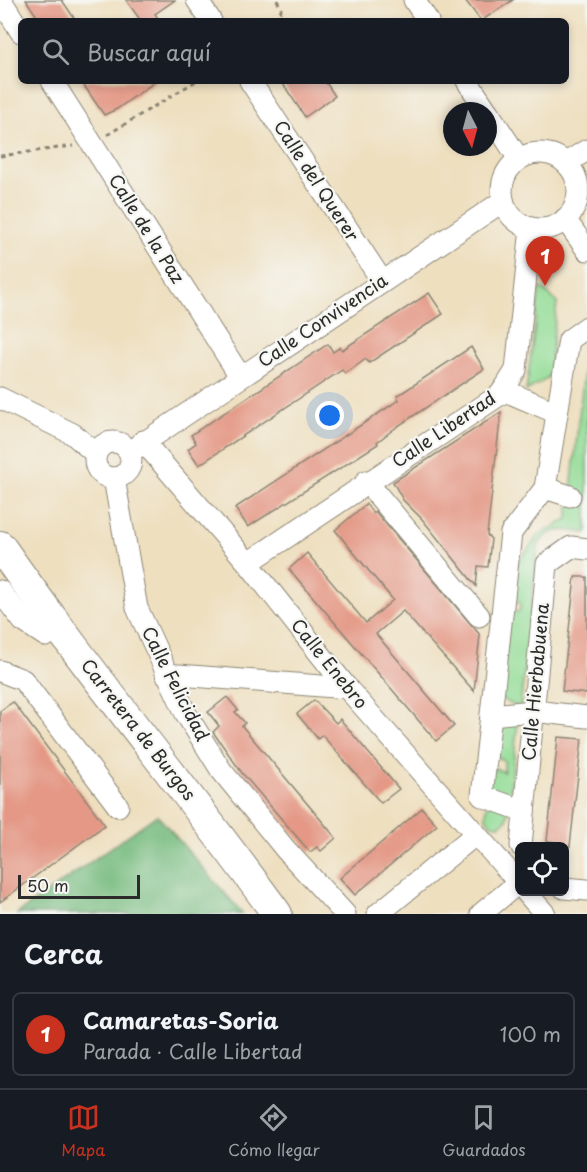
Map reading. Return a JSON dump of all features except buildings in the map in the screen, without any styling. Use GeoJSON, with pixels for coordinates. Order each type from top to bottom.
{"type":"FeatureCollection","features":[{"type":"Feature","properties":{"kind":"highway"},"geometry":{"type":"LineString","coordinates":[[0,531],[48,627]]}},
{"type":"Feature","properties":{"kind":"highway","name":"Carretera de Burgos"},"geometry":{"type":"LineString","coordinates":[[0,546],[105,716],[276,914]]}},
{"type":"Feature","properties":{"kind":"highway","name":"Carretera de Burgos"},"geometry":{"type":"LineString","coordinates":[[0,573],[111,696],[212,824],[276,914]]}},
{"type":"Feature","properties":{"kind":"street"},"geometry":{"type":"LineString","coordinates":[[1,0],[18,27]]}},
{"type":"Feature","properties":{"kind":"street"},"geometry":{"type":"LineString","coordinates":[[197,0],[209,18]]}},
{"type":"Feature","properties":{"kind":"street"},"geometry":{"type":"LineString","coordinates":[[414,0],[426,18]]}},
{"type":"Feature","properties":{"kind":"street","name":"Calle de la Paz"},"geometry":{"type":"LineString","coordinates":[[54,84],[240,376]]}},
{"type":"Feature","properties":{"kind":"street","name":"Calle del Querer"},"geometry":{"type":"LineString","coordinates":[[252,84],[382,281]]}},
{"type":"Feature","properties":{"kind":"street"},"geometry":{"type":"LineString","coordinates":[[469,84],[481,102]]}},
{"type":"Feature","properties":{"kind":"street"},"geometry":{"type":"LineString","coordinates":[[497,126],[519,159]]}},
{"type":"Feature","properties":{"kind":"street"},"geometry":{"type":"LineString","coordinates":[[566,163],[587,150]]}},
{"type":"Feature","properties":{"kind":"street"},"geometry":{"type":"LineString","coordinates":[[543,153],[566,163],[582,184],[573,209],[565,219],[549,228],[531,228],[513,219],[502,201],[504,177],[519,159],[543,153]]}},
{"type":"Feature","properties":{"kind":"street","name":"Calle Convivencia"},"geometry":{"type":"LineString","coordinates":[[136,446],[502,201]]}},
{"type":"Feature","properties":{"kind":"street"},"geometry":{"type":"LineString","coordinates":[[565,219],[587,250]]}},
{"type":"Feature","properties":{"kind":"street","name":"Calle Libertad"},"geometry":{"type":"LineString","coordinates":[[248,563],[503,390],[516,370],[531,228]]}},
{"type":"Feature","properties":{"kind":"street"},"geometry":{"type":"LineString","coordinates":[[524,811],[482,796],[512,533],[545,488],[569,340],[587,327]]}},
{"type":"Feature","properties":{"kind":"street"},"geometry":{"type":"LineString","coordinates":[[503,390],[557,413]]}},
{"type":"Feature","properties":{"kind":"street"},"geometry":{"type":"LineString","coordinates":[[0,398],[73,434],[96,454]]}},
{"type":"Feature","properties":{"kind":"street"},"geometry":{"type":"LineString","coordinates":[[112,441],[136,446],[129,469],[114,478],[98,471],[96,454],[99,447],[112,441]]}},
{"type":"Feature","properties":{"kind":"street","name":"Calle Enebro"},"geometry":{"type":"LineString","coordinates":[[136,446],[248,563],[346,688],[515,876]]}},
{"type":"Feature","properties":{"kind":"street","name":"Calle Felicidad"},"geometry":{"type":"LineString","coordinates":[[114,478],[137,608],[186,714],[221,770],[286,849],[345,914]]}},
{"type":"Feature","properties":{"kind":"street"},"geometry":{"type":"LineString","coordinates":[[366,482],[479,616]]}},
{"type":"Feature","properties":{"kind":"street"},"geometry":{"type":"LineString","coordinates":[[545,488],[570,496]]}},
{"type":"Feature","properties":{"kind":"street","name":"Calle Hierbabuena"},"geometry":{"type":"LineString","coordinates":[[521,842],[547,564],[571,547],[587,549]]}},
{"type":"Feature","properties":{"kind":"street"},"geometry":{"type":"LineString","coordinates":[[0,562],[48,627],[111,696]]}},
{"type":"Feature","properties":{"kind":"street"},"geometry":{"type":"LineString","coordinates":[[0,591],[22,621],[48,627]]}},
{"type":"Feature","properties":{"kind":"street"},"geometry":{"type":"LineString","coordinates":[[0,670],[23,680],[118,806]]}},
{"type":"Feature","properties":{"kind":"street"},"geometry":{"type":"LineString","coordinates":[[166,674],[346,688]]}},
{"type":"Feature","properties":{"kind":"street"},"geometry":{"type":"LineString","coordinates":[[491,715],[533,711],[587,717]]}},
{"type":"Feature","properties":{"kind":"street"},"geometry":{"type":"LineString","coordinates":[[378,914],[476,834]]}},
{"type":"Feature","properties":{"kind":"street"},"geometry":{"type":"LineString","coordinates":[[481,914],[515,885]]}},
{"type":"Feature","properties":{"kind":"street"},"geometry":{"type":"LineString","coordinates":[[569,888],[587,890]]}},
{"type":"Feature","properties":{"kind":"street","name":"Calle Enebro"},"geometry":{"type":"LineString","coordinates":[[531,896],[545,914]]}},
{"type":"Feature","properties":{"kind":"path"},"geometry":{"type":"LineString","coordinates":[[277,0],[281,9],[279,18]]}},
{"type":"Feature","properties":{"kind":"green space"},"geometry":{"type":"Polygon","coordinates":[[[540,287],[557,302],[549,377],[526,391],[540,287]]]}},
{"type":"Feature","properties":{"kind":"green space"},"geometry":{"type":"Polygon","coordinates":[[[587,342],[587,533],[559,530],[547,535],[538,546],[520,709],[500,698],[509,614],[520,611],[520,603],[511,599],[514,567],[540,534],[568,519],[587,342]]]}},
{"type":"Feature","properties":{"kind":"green space"},"geometry":{"type":"Polygon","coordinates":[[[518,721],[507,819],[500,825],[491,824],[486,818],[487,802],[483,789],[492,767],[504,772],[504,760],[493,756],[496,728],[518,721]]]}},
{"type":"Feature","properties":{"kind":"green space"},"geometry":{"type":"Polygon","coordinates":[[[157,815],[243,914],[17,914],[157,815]]]}},
{"type":"Feature","properties":{"kind":"place","name":"Camaretas-Soria"},"geometry":{"type":"Point","coordinates":[545,286]}}]}
